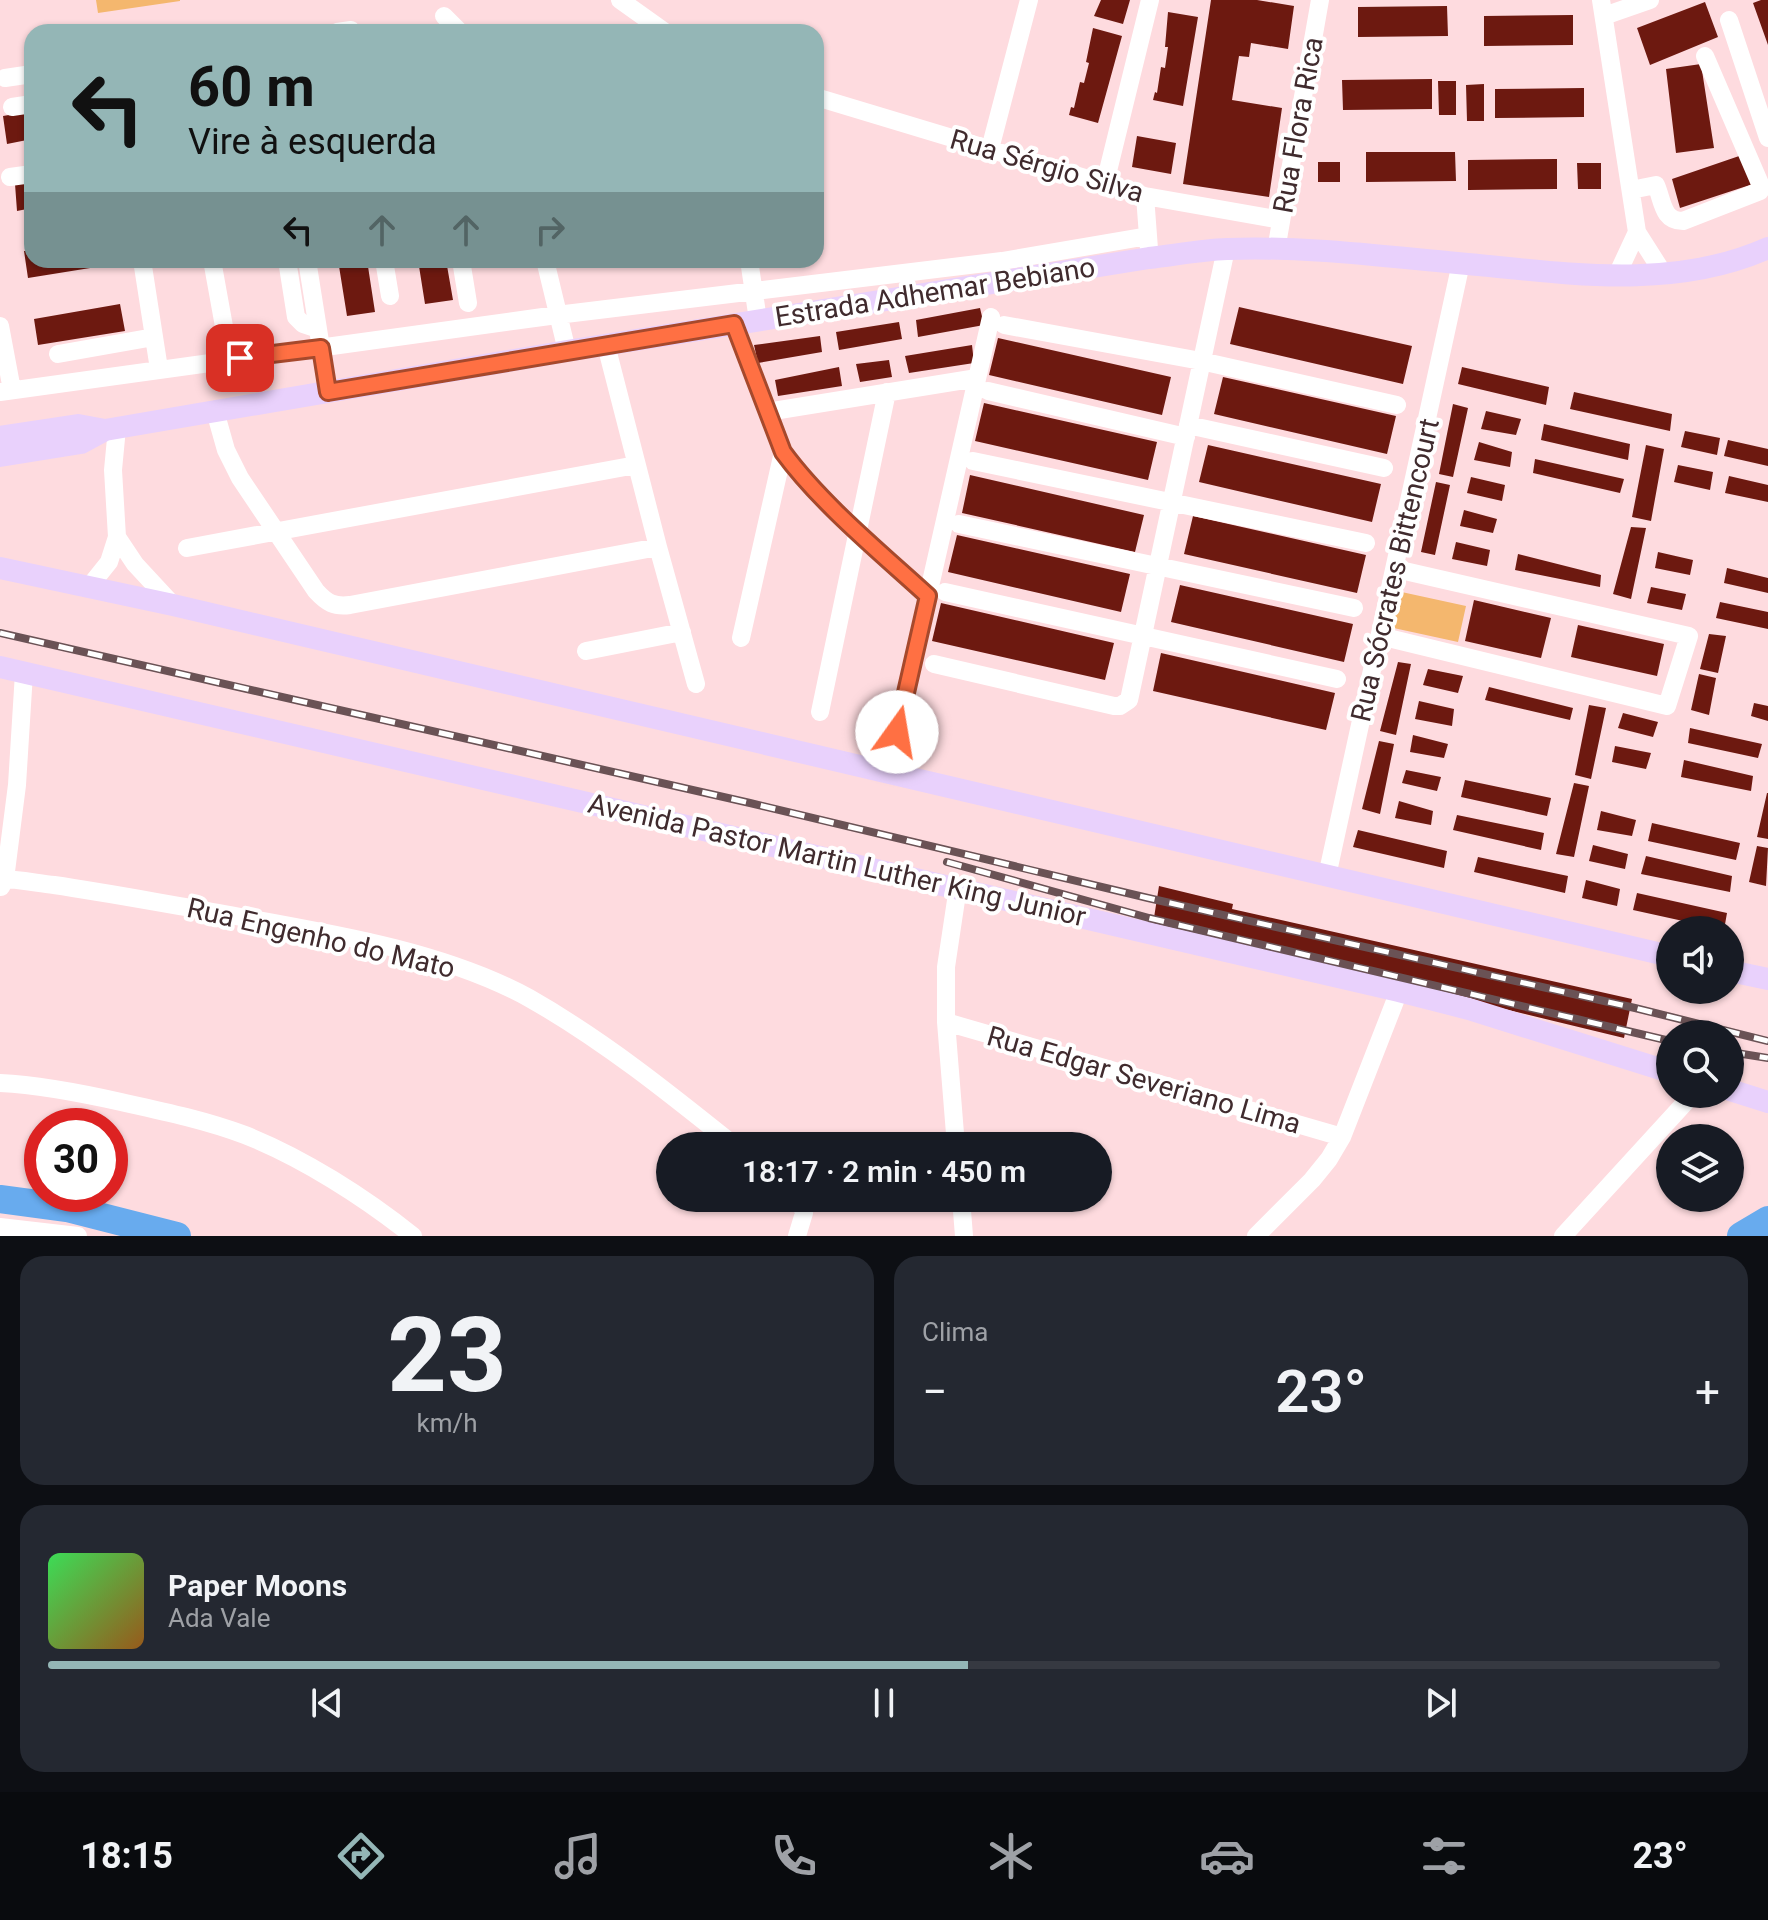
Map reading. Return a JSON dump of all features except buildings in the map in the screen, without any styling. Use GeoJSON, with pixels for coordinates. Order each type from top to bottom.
{"type":"FeatureCollection","features":[{"type":"Feature","properties":{"kind":"main road","name":"Estrada Adhemar Bebiano"},"geometry":{"type":"LineString","coordinates":[[0,456],[81,443],[111,429],[758,320],[1148,247],[1276,250],[1557,273],[1647,276],[1708,266],[1768,248]]}},
{"type":"Feature","properties":{"kind":"main road","name":"Estrada Adhemar Bebiano"},"geometry":{"type":"LineString","coordinates":[[0,437],[78,425],[111,429]]}},
{"type":"Feature","properties":{"kind":"main road"},"geometry":{"type":"LineString","coordinates":[[0,568],[173,605],[1656,953]]}},
{"type":"Feature","properties":{"kind":"main road","name":"Avenida Pastor Martin Luther King Junior"},"geometry":{"type":"LineString","coordinates":[[0,667],[1399,991],[1469,1009],[1656,1068]]}},
{"type":"Feature","properties":{"kind":"main road"},"geometry":{"type":"LineString","coordinates":[[1744,974],[1768,979]]}},
{"type":"Feature","properties":{"kind":"main road"},"geometry":{"type":"LineString","coordinates":[[1744,1094],[1768,1102]]}},
{"type":"Feature","properties":{"kind":"street"},"geometry":{"type":"LineString","coordinates":[[620,0],[654,24]]}},
{"type":"Feature","properties":{"kind":"street"},"geometry":{"type":"LineString","coordinates":[[990,149],[1029,0]]}},
{"type":"Feature","properties":{"kind":"street"},"geometry":{"type":"LineString","coordinates":[[1105,183],[1150,0]]}},
{"type":"Feature","properties":{"kind":"street","name":"Rua Flora Rica"},"geometry":{"type":"LineString","coordinates":[[1276,250],[1320,0]]}},
{"type":"Feature","properties":{"kind":"street"},"geometry":{"type":"LineString","coordinates":[[1650,0],[1602,8],[1637,232],[1663,273]]}},
{"type":"Feature","properties":{"kind":"street"},"geometry":{"type":"LineString","coordinates":[[444,16],[452,24]]}},
{"type":"Feature","properties":{"kind":"street"},"geometry":{"type":"LineString","coordinates":[[1729,20],[1768,138]]}},
{"type":"Feature","properties":{"kind":"street"},"geometry":{"type":"LineString","coordinates":[[1631,190],[1656,185],[1667,217],[1674,221],[1683,221],[1760,191],[1761,186],[1705,56]]}},
{"type":"Feature","properties":{"kind":"street"},"geometry":{"type":"LineString","coordinates":[[5,78],[24,75]]}},
{"type":"Feature","properties":{"kind":"street","name":"Rua Sérgio Silva"},"geometry":{"type":"LineString","coordinates":[[824,99],[1145,196],[1281,220]]}},
{"type":"Feature","properties":{"kind":"street"},"geometry":{"type":"LineString","coordinates":[[12,107],[24,105]]}},
{"type":"Feature","properties":{"kind":"street"},"geometry":{"type":"LineString","coordinates":[[10,177],[24,175]]}},
{"type":"Feature","properties":{"kind":"street"},"geometry":{"type":"LineString","coordinates":[[1145,196],[1148,247]]}},
{"type":"Feature","properties":{"kind":"street"},"geometry":{"type":"LineString","coordinates":[[1617,275],[1637,232]]}},
{"type":"Feature","properties":{"kind":"street","name":"Estrada Adhemar Bebiano"},"geometry":{"type":"LineString","coordinates":[[6,391],[159,369],[319,338],[557,315],[1002,261],[1148,247]]}},
{"type":"Feature","properties":{"kind":"street"},"geometry":{"type":"LineString","coordinates":[[934,664],[1120,706],[1129,700],[1226,249]]}},
{"type":"Feature","properties":{"kind":"street","name":"Rua Sócrates Bittencourt"},"geometry":{"type":"LineString","coordinates":[[1327,876],[1461,263]]}},
{"type":"Feature","properties":{"kind":"street"},"geometry":{"type":"LineString","coordinates":[[143,268],[159,369]]}},
{"type":"Feature","properties":{"kind":"street"},"geometry":{"type":"LineString","coordinates":[[213,268],[225,332]]}},
{"type":"Feature","properties":{"kind":"street"},"geometry":{"type":"LineString","coordinates":[[288,268],[296,317],[319,338]]}},
{"type":"Feature","properties":{"kind":"street"},"geometry":{"type":"LineString","coordinates":[[308,268],[328,392]]}},
{"type":"Feature","properties":{"kind":"street"},"geometry":{"type":"LineString","coordinates":[[385,268],[390,296]]}},
{"type":"Feature","properties":{"kind":"street"},"geometry":{"type":"LineString","coordinates":[[462,268],[468,303]]}},
{"type":"Feature","properties":{"kind":"street"},"geometry":{"type":"LineString","coordinates":[[547,268],[567,351]]}},
{"type":"Feature","properties":{"kind":"street"},"geometry":{"type":"LineString","coordinates":[[750,268],[758,320]]}},
{"type":"Feature","properties":{"kind":"street"},"geometry":{"type":"LineString","coordinates":[[897,732],[937,594],[997,321],[1201,361],[1397,405]]}},
{"type":"Feature","properties":{"kind":"street"},"geometry":{"type":"LineString","coordinates":[[734,324],[783,452],[859,533],[937,594],[1337,679]]}},
{"type":"Feature","properties":{"kind":"street"},"geometry":{"type":"LineString","coordinates":[[0,326],[6,391]]}},
{"type":"Feature","properties":{"kind":"street"},"geometry":{"type":"LineString","coordinates":[[58,354],[154,337]]}},
{"type":"Feature","properties":{"kind":"street"},"geometry":{"type":"LineString","coordinates":[[606,345],[696,684]]}},
{"type":"Feature","properties":{"kind":"street"},"geometry":{"type":"LineString","coordinates":[[767,412],[887,392],[982,385],[1187,431],[1384,468]]}},
{"type":"Feature","properties":{"kind":"street"},"geometry":{"type":"LineString","coordinates":[[820,712],[887,392]]}},
{"type":"Feature","properties":{"kind":"street"},"geometry":{"type":"LineString","coordinates":[[215,411],[228,457],[326,602],[340,606],[658,547]]}},
{"type":"Feature","properties":{"kind":"street"},"geometry":{"type":"LineString","coordinates":[[89,587],[109,562],[117,537],[111,429]]}},
{"type":"Feature","properties":{"kind":"street"},"geometry":{"type":"LineString","coordinates":[[741,638],[783,452]]}},
{"type":"Feature","properties":{"kind":"street"},"geometry":{"type":"LineString","coordinates":[[973,461],[1366,543]]}},
{"type":"Feature","properties":{"kind":"street"},"geometry":{"type":"LineString","coordinates":[[187,548],[636,465]]}},
{"type":"Feature","properties":{"kind":"street"},"geometry":{"type":"LineString","coordinates":[[959,524],[1354,608]]}},
{"type":"Feature","properties":{"kind":"street"},"geometry":{"type":"LineString","coordinates":[[117,537],[135,564],[173,605]]}},
{"type":"Feature","properties":{"kind":"street"},"geometry":{"type":"LineString","coordinates":[[1380,636],[1667,706],[1689,636],[1396,569]]}},
{"type":"Feature","properties":{"kind":"street"},"geometry":{"type":"LineString","coordinates":[[586,651],[682,632]]}},
{"type":"Feature","properties":{"kind":"street"},"geometry":{"type":"LineString","coordinates":[[2,882],[17,785],[24,673]]}},
{"type":"Feature","properties":{"kind":"street","name":"Rua Engenho do Mato"},"geometry":{"type":"LineString","coordinates":[[2,882],[100,892],[425,956],[527,997],[632,1064],[717,1132]]}},
{"type":"Feature","properties":{"kind":"street"},"geometry":{"type":"LineString","coordinates":[[955,1132],[946,1022],[946,967],[958,887]]}},
{"type":"Feature","properties":{"kind":"street"},"geometry":{"type":"LineString","coordinates":[[1256,1236],[1312,1180],[1342,1137],[1399,991]]}},
{"type":"Feature","properties":{"kind":"street","name":"Rua Edgar Severiano Lima"},"geometry":{"type":"LineString","coordinates":[[946,1022],[1342,1137]]}},
{"type":"Feature","properties":{"kind":"street"},"geometry":{"type":"LineString","coordinates":[[0,1083],[116,1101],[171,1113],[247,1136],[292,1157],[413,1236]]}},
{"type":"Feature","properties":{"kind":"street"},"geometry":{"type":"LineString","coordinates":[[1563,1236],[1680,1108]]}},
{"type":"Feature","properties":{"kind":"street"},"geometry":{"type":"LineString","coordinates":[[797,1236],[804,1212]]}},
{"type":"Feature","properties":{"kind":"street"},"geometry":{"type":"LineString","coordinates":[[962,1212],[964,1236]]}},
{"type":"Feature","properties":{"kind":"street"},"geometry":{"type":"LineString","coordinates":[[0,1227],[78,1236]]}},
{"type":"Feature","properties":{"kind":"shaded area"},"geometry":{"type":"Polygon","coordinates":[[[96,0],[180,0],[180,1],[98,13],[96,0]]]}},
{"type":"Feature","properties":{"kind":"shaded area"},"geometry":{"type":"Polygon","coordinates":[[[1397,591],[1466,606],[1458,642],[1389,627],[1397,591]]]}},
{"type":"Feature","properties":{"kind":"waterway"},"geometry":{"type":"LineString","coordinates":[[0,1199],[67,1208],[177,1236]]}},
{"type":"Feature","properties":{"kind":"waterway"},"geometry":{"type":"LineString","coordinates":[[1741,1236],[1768,1220]]}},
{"type":"Feature","properties":{"kind":"railway"},"geometry":{"type":"LineString","coordinates":[[0,633],[750,803],[1768,1041]]}},
{"type":"Feature","properties":{"kind":"railway"},"geometry":{"type":"LineString","coordinates":[[947,862],[1149,918],[1656,1038]]}},
{"type":"Feature","properties":{"kind":"railway"},"geometry":{"type":"LineString","coordinates":[[1744,1054],[1768,1058]]}},
{"type":"Feature","properties":{"kind":"route"},"geometry":{"type":"LineString","coordinates":[[240,358],[321,348],[328,392],[734,324],[783,452],[859,533],[928,596],[897,732]]}}]}
